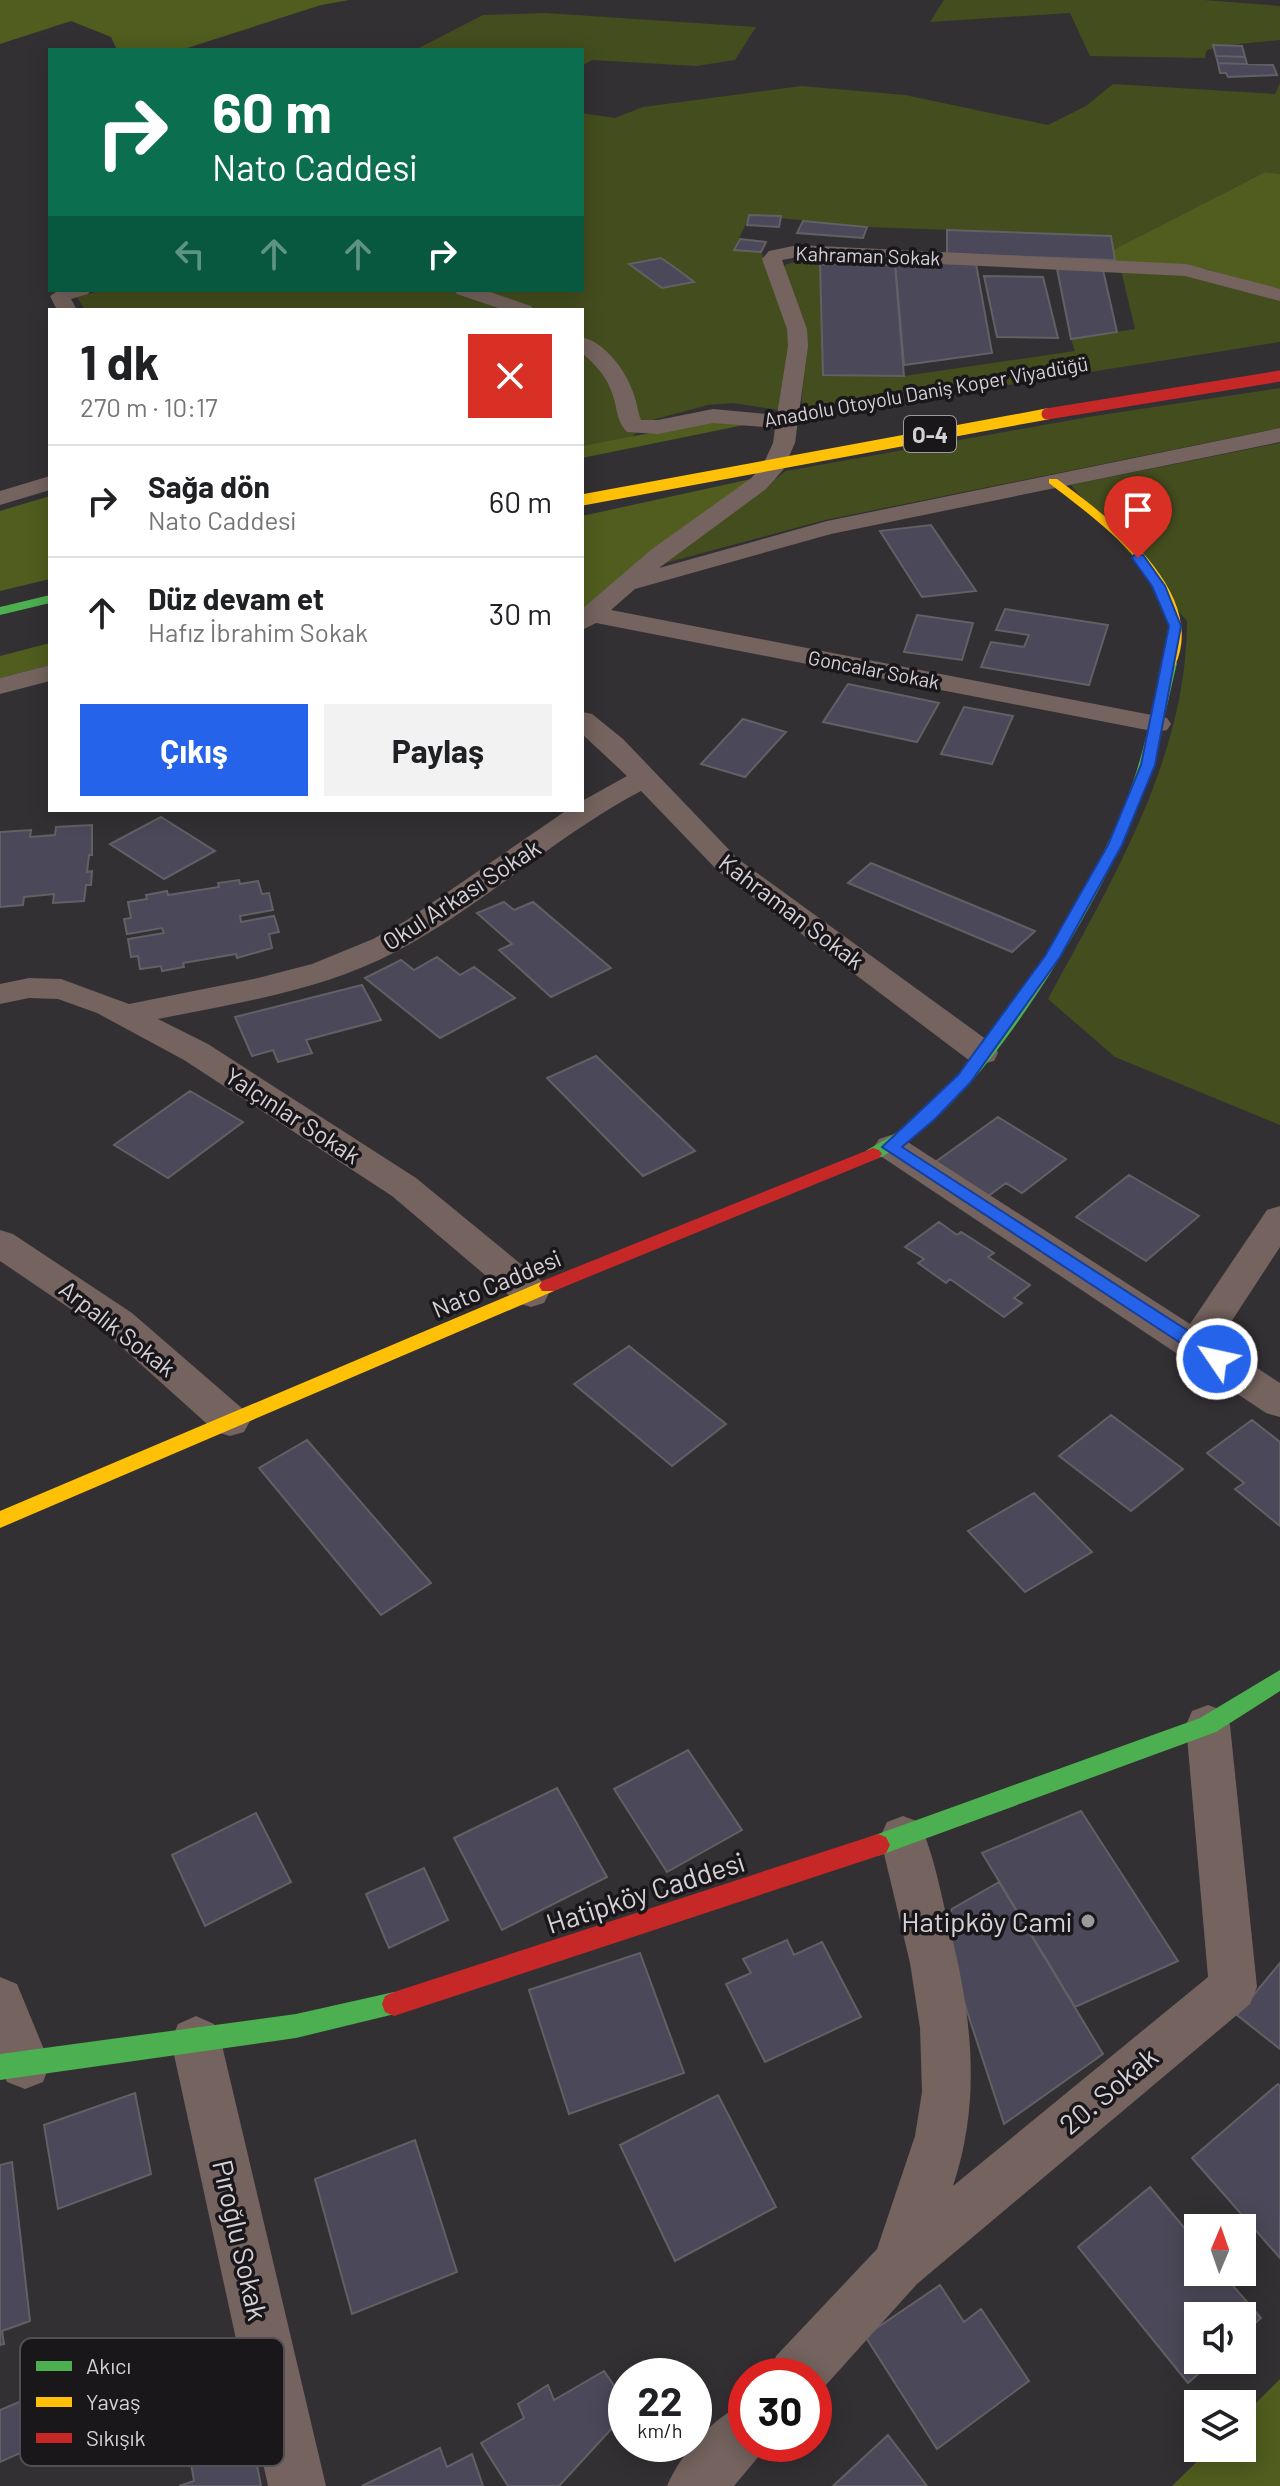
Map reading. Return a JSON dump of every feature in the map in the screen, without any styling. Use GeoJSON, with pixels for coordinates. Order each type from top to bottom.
{"type":"FeatureCollection","features":[{"type":"Feature","properties":{"kind":"main road","name":"Anadolu Otoyolu Daniş Koper Viyadüğü"},"geometry":{"type":"LineString","coordinates":[[584,500],[1085,406],[1280,376]]}},
{"type":"Feature","properties":{"kind":"main road","name":"Anadolu Otoyolu Daniş Koper Viyadüğü"},"geometry":{"type":"LineString","coordinates":[[768,441],[793,429]]}},
{"type":"Feature","properties":{"kind":"main road","name":"Nato Caddesi"},"geometry":{"type":"LineString","coordinates":[[0,1520],[531,1293],[891,1147],[947,1097],[1052,957],[1115,845],[1148,765],[1175,626],[1158,586],[1114,530],[1053,481]]}},
{"type":"Feature","properties":{"kind":"main road"},"geometry":{"type":"LineString","coordinates":[[0,611],[48,599]]}},
{"type":"Feature","properties":{"kind":"main road","name":"Hatipköy Caddesi"},"geometry":{"type":"LineString","coordinates":[[12,2065],[296,2026],[383,2007],[903,1837],[1208,1725],[1280,1679]]}},
{"type":"Feature","properties":{"kind":"street","name":"Kahraman Sokak"},"geometry":{"type":"LineString","coordinates":[[587,618],[661,554],[758,484],[781,454],[793,429],[797,329],[772,259],[785,252],[1186,270],[1280,295]]}},
{"type":"Feature","properties":{"kind":"street"},"geometry":{"type":"LineString","coordinates":[[66,308],[60,296],[74,292]]}},
{"type":"Feature","properties":{"kind":"street"},"geometry":{"type":"LineString","coordinates":[[470,292],[518,308]]}},
{"type":"Feature","properties":{"kind":"street"},"geometry":{"type":"LineString","coordinates":[[584,345],[607,364],[617,379],[626,396],[628,420],[635,427],[658,427],[713,416],[793,429]]}},
{"type":"Feature","properties":{"kind":"street"},"geometry":{"type":"LineString","coordinates":[[624,585],[827,528],[1280,435]]}},
{"type":"Feature","properties":{"kind":"street"},"geometry":{"type":"LineString","coordinates":[[0,498],[48,484]]}},
{"type":"Feature","properties":{"kind":"street","name":"Goncalar Sokak"},"geometry":{"type":"LineString","coordinates":[[587,618],[1157,724]]}},
{"type":"Feature","properties":{"kind":"street"},"geometry":{"type":"LineString","coordinates":[[0,686],[48,674]]}},
{"type":"Feature","properties":{"kind":"street","name":"Kahraman Sokak"},"geometry":{"type":"LineString","coordinates":[[584,722],[613,745],[728,865],[982,1053]]}},
{"type":"Feature","properties":{"kind":"street","name":"Okul Arkası Sokak"},"geometry":{"type":"LineString","coordinates":[[125,1015],[313,974],[363,956],[428,921],[609,795],[645,778]]}},
{"type":"Feature","properties":{"kind":"street","name":"Yalçınlar Sokak"},"geometry":{"type":"LineString","coordinates":[[14,991],[61,989],[125,1015],[196,1052],[404,1187],[531,1293]]}},
{"type":"Feature","properties":{"kind":"street"},"geometry":{"type":"LineString","coordinates":[[891,1147],[1280,1402]]}},
{"type":"Feature","properties":{"kind":"street"},"geometry":{"type":"LineString","coordinates":[[1196,1345],[1280,1219]]}},
{"type":"Feature","properties":{"kind":"street","name":"Arpalık Sokak"},"geometry":{"type":"LineString","coordinates":[[0,1243],[119,1323],[230,1421]]}},
{"type":"Feature","properties":{"kind":"street","name":"20. Sokak"},"geometry":{"type":"LineString","coordinates":[[813,2358],[898,2265],[1233,1987],[1208,1725]]}},
{"type":"Feature","properties":{"kind":"street"},"geometry":{"type":"LineString","coordinates":[[898,2265],[936,2157],[947,2092],[942,2012],[932,1955],[903,1837]]}},
{"type":"Feature","properties":{"kind":"street"},"geometry":{"type":"LineString","coordinates":[[0,2001],[12,2065]]}},
{"type":"Feature","properties":{"kind":"street","name":"Pıroğlu Sokak"},"geometry":{"type":"LineString","coordinates":[[196,2041],[263,2338]]}},
{"type":"Feature","properties":{"kind":"street","name":"Pıroğlu Sokak"},"geometry":{"type":"LineString","coordinates":[[284,2429],[297,2486]]}},
{"type":"Feature","properties":{"kind":"street"},"geometry":{"type":"LineString","coordinates":[[696,2486],[728,2451]]}},
{"type":"Feature","properties":{"kind":"green space"},"geometry":{"type":"Polygon","coordinates":[[[0,0],[349,0],[321,5],[187,48],[116,48],[111,37],[71,21],[0,44],[0,0]]]}},
{"type":"Feature","properties":{"kind":"green space"},"geometry":{"type":"Polygon","coordinates":[[[944,0],[1204,0],[1280,6],[1280,40],[1218,46],[1206,51],[1205,58],[1090,56],[1070,13],[930,22],[944,0]]]}},
{"type":"Feature","properties":{"kind":"green space"},"geometry":{"type":"Polygon","coordinates":[[[545,13],[756,27],[735,60],[696,66],[592,60],[584,65],[584,48],[419,48],[483,15],[545,13]]]}},
{"type":"Feature","properties":{"kind":"green space"},"geometry":{"type":"Polygon","coordinates":[[[1280,83],[1280,174],[1265,172],[1113,250],[1110,236],[869,227],[750,215],[734,249],[761,252],[790,334],[779,410],[733,403],[708,405],[652,420],[630,438],[584,446],[584,308],[84,308],[77,297],[95,292],[584,292],[584,113],[615,118],[643,107],[801,86],[905,95],[1048,125],[1086,106],[1113,84],[1275,94],[1280,83]]]}},
{"type":"Feature","properties":{"kind":"green space"},"geometry":{"type":"Polygon","coordinates":[[[1265,172],[1280,174],[1280,291],[1206,269],[1173,264],[1115,262],[1113,250],[1265,172]]]}},
{"type":"Feature","properties":{"kind":"green space"},"geometry":{"type":"Polygon","coordinates":[[[806,258],[821,258],[823,375],[904,376],[1075,351],[1071,339],[1135,329],[1121,270],[1180,274],[1280,299],[1280,342],[800,418],[806,350],[784,271],[785,265],[806,258]]]}},
{"type":"Feature","properties":{"kind":"green space"},"geometry":{"type":"Polygon","coordinates":[[[1280,388],[1280,428],[825,520],[665,563],[786,471],[1094,416],[1280,388]]]}},
{"type":"Feature","properties":{"kind":"green space"},"geometry":{"type":"Polygon","coordinates":[[[713,421],[749,424],[584,458],[584,446],[713,421]]]}},
{"type":"Feature","properties":{"kind":"green space"},"geometry":{"type":"Polygon","coordinates":[[[1280,443],[1280,1125],[1115,1057],[1048,999],[1120,864],[1160,770],[1184,672],[1187,621],[1071,485],[1280,443]]]}},
{"type":"Feature","properties":{"kind":"green space"},"geometry":{"type":"Polygon","coordinates":[[[751,479],[584,609],[584,516],[751,479]]]}},
{"type":"Feature","properties":{"kind":"green space"},"geometry":{"type":"Polygon","coordinates":[[[48,497],[48,579],[0,591],[0,511],[48,497]]]}},
{"type":"Feature","properties":{"kind":"green space"},"geometry":{"type":"Polygon","coordinates":[[[48,644],[48,666],[0,678],[0,656],[48,644]]]}},
{"type":"Feature","properties":{"kind":"green space"},"geometry":{"type":"Polygon","coordinates":[[[1280,2379],[1280,2486],[1172,2486],[1197,2462],[1256,2462],[1256,2403],[1280,2379]]]}},
{"type":"Feature","properties":{"kind":"building"},"geometry":{"type":"Polygon","coordinates":[[[1213,45],[1242,46],[1245,57],[1216,56],[1213,45]]]}},
{"type":"Feature","properties":{"kind":"building"},"geometry":{"type":"Polygon","coordinates":[[[1216,56],[1245,57],[1247,64],[1218,63],[1216,56]]]}},
{"type":"Feature","properties":{"kind":"building"},"geometry":{"type":"Polygon","coordinates":[[[1218,63],[1273,65],[1277,75],[1228,77],[1226,73],[1220,73],[1218,63]]]}},
{"type":"Feature","properties":{"kind":"building"},"geometry":{"type":"Polygon","coordinates":[[[749,215],[781,216],[779,227],[747,225],[749,215]]]}},
{"type":"Feature","properties":{"kind":"building"},"geometry":{"type":"Polygon","coordinates":[[[803,221],[867,227],[863,238],[797,233],[803,221]]]}},
{"type":"Feature","properties":{"kind":"building"},"geometry":{"type":"Polygon","coordinates":[[[947,230],[1111,236],[1115,260],[947,254],[947,230]]]}},
{"type":"Feature","properties":{"kind":"building"},"geometry":{"type":"Polygon","coordinates":[[[740,239],[766,242],[761,252],[734,250],[740,239]]]}},
{"type":"Feature","properties":{"kind":"building"},"geometry":{"type":"Polygon","coordinates":[[[661,258],[694,282],[662,288],[629,264],[661,258]]]}},
{"type":"Feature","properties":{"kind":"building"},"geometry":{"type":"Polygon","coordinates":[[[895,262],[976,264],[992,353],[904,365],[895,262]]]}},
{"type":"Feature","properties":{"kind":"building"},"geometry":{"type":"Polygon","coordinates":[[[820,264],[895,265],[904,376],[823,375],[820,264]]]}},
{"type":"Feature","properties":{"kind":"building"},"geometry":{"type":"Polygon","coordinates":[[[1057,269],[1103,270],[1117,332],[1071,339],[1057,269]]]}},
{"type":"Feature","properties":{"kind":"building"},"geometry":{"type":"Polygon","coordinates":[[[984,276],[1043,277],[1058,338],[997,337],[984,276]]]}},
{"type":"Feature","properties":{"kind":"building"},"geometry":{"type":"Polygon","coordinates":[[[931,525],[976,591],[922,597],[880,531],[931,525]]]}},
{"type":"Feature","properties":{"kind":"building"},"geometry":{"type":"Polygon","coordinates":[[[1005,609],[1108,625],[1089,685],[981,667],[991,642],[1024,647],[1029,635],[996,630],[1005,609]]]}},
{"type":"Feature","properties":{"kind":"building"},"geometry":{"type":"Polygon","coordinates":[[[917,615],[973,623],[962,660],[904,652],[917,615]]]}},
{"type":"Feature","properties":{"kind":"building"},"geometry":{"type":"Polygon","coordinates":[[[848,684],[939,703],[917,742],[823,722],[848,684]]]}},
{"type":"Feature","properties":{"kind":"building"},"geometry":{"type":"Polygon","coordinates":[[[964,707],[1013,716],[992,764],[941,754],[964,707]]]}},
{"type":"Feature","properties":{"kind":"building"},"geometry":{"type":"Polygon","coordinates":[[[743,719],[786,732],[745,777],[701,764],[743,719]]]}},
{"type":"Feature","properties":{"kind":"building"},"geometry":{"type":"Polygon","coordinates":[[[161,817],[215,851],[164,879],[110,844],[161,817]]]}},
{"type":"Feature","properties":{"kind":"building"},"geometry":{"type":"Polygon","coordinates":[[[92,825],[92,855],[89,855],[87,872],[92,871],[91,885],[86,885],[84,901],[53,903],[54,894],[24,897],[23,905],[0,907],[0,832],[31,830],[30,837],[55,835],[56,827],[92,825]]]}},
{"type":"Feature","properties":{"kind":"building"},"geometry":{"type":"Polygon","coordinates":[[[871,863],[1035,931],[1012,952],[848,883],[871,863]]]}},
{"type":"Feature","properties":{"kind":"building"},"geometry":{"type":"Polygon","coordinates":[[[239,880],[240,884],[258,881],[262,894],[269,893],[273,910],[240,916],[241,922],[274,916],[279,932],[269,934],[272,948],[237,958],[236,954],[183,963],[184,967],[162,971],[161,966],[140,969],[138,956],[131,957],[128,939],[164,933],[162,928],[127,934],[124,919],[131,918],[128,902],[147,899],[146,895],[219,887],[218,883],[239,880]]]}},
{"type":"Feature","properties":{"kind":"building"},"geometry":{"type":"Polygon","coordinates":[[[504,902],[514,910],[533,902],[611,968],[551,997],[499,950],[512,944],[477,913],[504,902]]]}},
{"type":"Feature","properties":{"kind":"building"},"geometry":{"type":"Polygon","coordinates":[[[437,957],[460,975],[474,967],[515,998],[440,1038],[365,978],[401,960],[414,970],[437,957]]]}},
{"type":"Feature","properties":{"kind":"building"},"geometry":{"type":"Polygon","coordinates":[[[362,985],[381,1020],[306,1040],[312,1053],[278,1062],[273,1050],[252,1056],[235,1017],[362,985]]]}},
{"type":"Feature","properties":{"kind":"building"},"geometry":{"type":"Polygon","coordinates":[[[596,1056],[695,1151],[643,1176],[547,1078],[596,1056]]]}},
{"type":"Feature","properties":{"kind":"building"},"geometry":{"type":"Polygon","coordinates":[[[190,1091],[243,1122],[168,1178],[114,1145],[190,1091]]]}},
{"type":"Feature","properties":{"kind":"building"},"geometry":{"type":"Polygon","coordinates":[[[998,1117],[1066,1159],[1022,1193],[1006,1183],[987,1197],[934,1163],[998,1117]]]}},
{"type":"Feature","properties":{"kind":"building"},"geometry":{"type":"Polygon","coordinates":[[[1129,1175],[1199,1216],[1146,1261],[1076,1217],[1129,1175]]]}},
{"type":"Feature","properties":{"kind":"building"},"geometry":{"type":"Polygon","coordinates":[[[939,1222],[957,1235],[961,1232],[994,1253],[988,1257],[1030,1285],[1014,1298],[1022,1303],[1004,1317],[950,1279],[946,1283],[918,1263],[924,1259],[905,1247],[939,1222]]]}},
{"type":"Feature","properties":{"kind":"building"},"geometry":{"type":"Polygon","coordinates":[[[629,1346],[726,1424],[672,1466],[574,1384],[629,1346]]]}},
{"type":"Feature","properties":{"kind":"building"},"geometry":{"type":"Polygon","coordinates":[[[1111,1415],[1183,1469],[1131,1511],[1059,1456],[1111,1415]]]}},
{"type":"Feature","properties":{"kind":"building"},"geometry":{"type":"Polygon","coordinates":[[[1252,1420],[1280,1442],[1280,1526],[1235,1489],[1244,1483],[1207,1453],[1252,1420]]]}},
{"type":"Feature","properties":{"kind":"building"},"geometry":{"type":"Polygon","coordinates":[[[307,1440],[431,1583],[381,1615],[259,1468],[307,1440]]]}},
{"type":"Feature","properties":{"kind":"building"},"geometry":{"type":"Polygon","coordinates":[[[1034,1493],[1092,1552],[1025,1592],[968,1531],[1034,1493]]]}},
{"type":"Feature","properties":{"kind":"building"},"geometry":{"type":"Polygon","coordinates":[[[688,1750],[742,1830],[667,1872],[614,1789],[688,1750]]]}},
{"type":"Feature","properties":{"kind":"building"},"geometry":{"type":"Polygon","coordinates":[[[557,1788],[607,1877],[502,1930],[454,1838],[557,1788]]]}},
{"type":"Feature","properties":{"kind":"building","name":"Hatipköy Cami"},"geometry":{"type":"Polygon","coordinates":[[[1081,1811],[1178,1961],[1075,2007],[982,1853],[1081,1811]]]}},
{"type":"Feature","properties":{"kind":"building"},"geometry":{"type":"Polygon","coordinates":[[[256,1813],[291,1882],[205,1926],[172,1855],[256,1813]]]}},
{"type":"Feature","properties":{"kind":"building"},"geometry":{"type":"Polygon","coordinates":[[[424,1868],[448,1920],[389,1948],[366,1894],[424,1868]]]}},
{"type":"Feature","properties":{"kind":"building"},"geometry":{"type":"Polygon","coordinates":[[[999,1882],[1103,2054],[1004,2124],[942,1935],[952,1909],[999,1882]]]}},
{"type":"Feature","properties":{"kind":"building"},"geometry":{"type":"Polygon","coordinates":[[[787,1940],[794,1955],[822,1942],[861,2017],[765,2062],[726,1984],[751,1973],[743,1959],[787,1940]]]}},
{"type":"Feature","properties":{"kind":"building"},"geometry":{"type":"Polygon","coordinates":[[[640,1953],[684,2073],[569,2114],[529,1990],[640,1953]]]}},
{"type":"Feature","properties":{"kind":"building"},"geometry":{"type":"Polygon","coordinates":[[[1280,1963],[1280,2049],[1237,2015],[1280,1963]]]}},
{"type":"Feature","properties":{"kind":"building"},"geometry":{"type":"Polygon","coordinates":[[[1278,2084],[1280,2086],[1280,2258],[1256,2231],[1256,2214],[1241,2214],[1192,2158],[1278,2084]]]}},
{"type":"Feature","properties":{"kind":"building"},"geometry":{"type":"Polygon","coordinates":[[[135,2093],[151,2174],[58,2209],[44,2125],[135,2093]]]}},
{"type":"Feature","properties":{"kind":"building"},"geometry":{"type":"Polygon","coordinates":[[[718,2095],[776,2207],[675,2261],[620,2145],[718,2095]]]}},
{"type":"Feature","properties":{"kind":"building"},"geometry":{"type":"Polygon","coordinates":[[[415,2140],[457,2272],[352,2314],[315,2179],[415,2140]]]}},
{"type":"Feature","properties":{"kind":"building"},"geometry":{"type":"Polygon","coordinates":[[[12,2162],[30,2321],[2,2331],[4,2344],[0,2345],[0,2165],[12,2162]]]}},
{"type":"Feature","properties":{"kind":"building"},"geometry":{"type":"Polygon","coordinates":[[[1150,2187],[1184,2227],[1184,2286],[1233,2286],[1247,2302],[1184,2302],[1184,2374],[1198,2374],[1188,2383],[1078,2247],[1150,2187]]]}},
{"type":"Feature","properties":{"kind":"building"},"geometry":{"type":"Polygon","coordinates":[[[940,2285],[964,2322],[981,2309],[1029,2381],[937,2449],[865,2336],[940,2285]]]}},
{"type":"Feature","properties":{"kind":"building"},"geometry":{"type":"Polygon","coordinates":[[[604,2371],[608,2377],[608,2433],[559,2486],[508,2486],[481,2443],[524,2418],[518,2404],[548,2385],[554,2400],[604,2371]]]}},
{"type":"Feature","properties":{"kind":"building"},"geometry":{"type":"Polygon","coordinates":[[[20,2402],[20,2453],[0,2462],[0,2410],[20,2402]]]}},
{"type":"Feature","properties":{"kind":"building"},"geometry":{"type":"Polygon","coordinates":[[[888,2435],[927,2486],[833,2486],[888,2435]]]}},
{"type":"Feature","properties":{"kind":"building"},"geometry":{"type":"Polygon","coordinates":[[[440,2448],[447,2467],[472,2454],[483,2486],[362,2486],[440,2448]]]}},
{"type":"Feature","properties":{"kind":"building"},"geometry":{"type":"Polygon","coordinates":[[[192,2466],[257,2466],[261,2486],[179,2486],[194,2481],[192,2466]]]}},
{"type":"Feature","properties":{"kind":"traffic: fast"},"geometry":{"type":"LineString","coordinates":[[0,611],[48,599]]}},
{"type":"Feature","properties":{"kind":"traffic: fast"},"geometry":{"type":"LineString","coordinates":[[873,1154],[908,1133],[946,1098],[985,1053],[1057,948],[1088,896],[1130,809],[1148,755],[1170,663]]}},
{"type":"Feature","properties":{"kind":"traffic: fast"},"geometry":{"type":"LineString","coordinates":[[878,1845],[1208,1725],[1280,1679]]}},
{"type":"Feature","properties":{"kind":"traffic: fast"},"geometry":{"type":"LineString","coordinates":[[0,2067],[296,2026],[394,2004]]}},
{"type":"Feature","properties":{"kind":"traffic: slow"},"geometry":{"type":"LineString","coordinates":[[584,500],[1047,414]]}},
{"type":"Feature","properties":{"kind":"traffic: slow"},"geometry":{"type":"LineString","coordinates":[[1053,481],[1128,544],[1159,583],[1170,604],[1175,626],[1170,663]]}},
{"type":"Feature","properties":{"kind":"traffic: slow"},"geometry":{"type":"LineString","coordinates":[[0,1520],[548,1286]]}},
{"type":"Feature","properties":{"kind":"traffic: jam"},"geometry":{"type":"LineString","coordinates":[[1047,414],[1280,376]]}},
{"type":"Feature","properties":{"kind":"traffic: jam"},"geometry":{"type":"LineString","coordinates":[[548,1286],[873,1154]]}},
{"type":"Feature","properties":{"kind":"traffic: jam"},"geometry":{"type":"LineString","coordinates":[[394,2004],[878,1845]]}},
{"type":"Feature","properties":{"kind":"place","name":"Hatipköy Cami"},"geometry":{"type":"Point","coordinates":[1088,1921]}},
{"type":"Feature","properties":{"kind":"route"},"geometry":{"type":"LineString","coordinates":[[1138,558],[1158,586],[1175,626],[1148,765],[1115,845],[1052,957],[964,1079],[929,1115],[891,1147],[1217,1359]]}}]}
